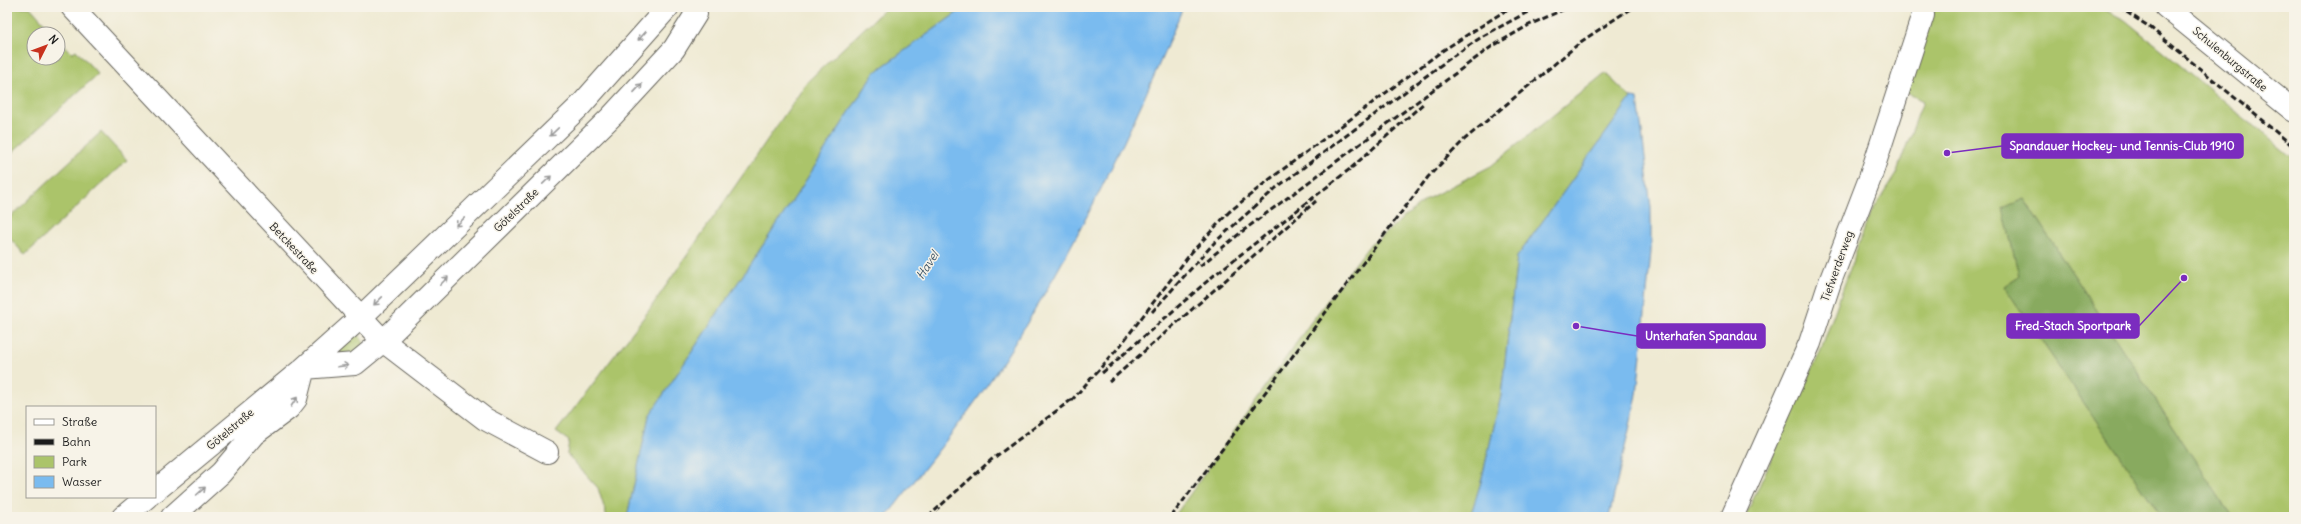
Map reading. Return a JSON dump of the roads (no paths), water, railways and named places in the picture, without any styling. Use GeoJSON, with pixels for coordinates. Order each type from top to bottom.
{"type":"FeatureCollection","features":[{"type":"Feature","properties":{"kind":"street","name":"Betckestraße"},"geometry":{"type":"LineString","coordinates":[[72,7],[383,341],[485,418],[547,452]]}},
{"type":"Feature","properties":{"kind":"street","name":"Götelstraße"},"geometry":{"type":"LineString","coordinates":[[156,490],[304,368],[360,318],[581,105],[668,7]]}},
{"type":"Feature","properties":{"kind":"street","name":"Götelstraße"},"geometry":{"type":"LineString","coordinates":[[304,368],[355,364],[383,341],[628,100],[674,49],[696,14],[693,7]]}},
{"type":"Feature","properties":{"kind":"street","name":"Tiefwerderweg"},"geometry":{"type":"LineString","coordinates":[[1732,517],[1810,343],[1830,282],[1870,178],[1923,15],[1922,7]]}},
{"type":"Feature","properties":{"kind":"street","name":"Schulenburgstraße"},"geometry":{"type":"LineString","coordinates":[[2166,7],[2294,111]]}},
{"type":"Feature","properties":{"kind":"street"},"geometry":{"type":"LineString","coordinates":[[172,517],[221,473],[254,434],[289,408],[296,399],[304,368]]}},
{"type":"Feature","properties":{"kind":"street"},"geometry":{"type":"LineString","coordinates":[[122,517],[146,498]]}},
{"type":"Feature","properties":{"kind":"water","name":"Havel"},"geometry":{"type":"Polygon","coordinates":[[[965,7],[1183,7],[1145,97],[1079,232],[1055,276],[991,380],[962,420],[886,517],[627,517],[649,416],[801,188],[875,72],[965,7]]]}},
{"type":"Feature","properties":{"kind":"water"},"geometry":{"type":"Polygon","coordinates":[[[1631,98],[1638,99],[1651,208],[1651,252],[1637,395],[1609,517],[1470,517],[1481,482],[1501,396],[1517,257],[1631,98]]]}},
{"type":"Feature","properties":{"kind":"railway"},"geometry":{"type":"LineString","coordinates":[[1071,401],[1120,346],[1191,253],[1229,212],[1270,179],[1442,51],[1511,7]]}},
{"type":"Feature","properties":{"kind":"railway"},"geometry":{"type":"LineString","coordinates":[[1152,312],[1215,242],[1276,188],[1449,59],[1483,36],[1537,7]]}},
{"type":"Feature","properties":{"kind":"railway"},"geometry":{"type":"LineString","coordinates":[[1200,266],[1244,230],[1491,47],[1529,25],[1569,7]]}},
{"type":"Feature","properties":{"kind":"railway"},"geometry":{"type":"LineString","coordinates":[[1171,517],[1428,177],[1465,139],[1582,41],[1633,7]]}},
{"type":"Feature","properties":{"kind":"railway"},"geometry":{"type":"LineString","coordinates":[[2119,7],[2151,28],[2294,147]]}},
{"type":"Feature","properties":{"kind":"railway"},"geometry":{"type":"LineString","coordinates":[[1351,168],[1424,103]]}},
{"type":"Feature","properties":{"kind":"railway"},"geometry":{"type":"LineString","coordinates":[[1102,373],[1212,277],[1355,165]]}},
{"type":"Feature","properties":{"kind":"railway"},"geometry":{"type":"LineString","coordinates":[[1109,382],[1316,201]]}},
{"type":"Feature","properties":{"kind":"railway"},"geometry":{"type":"LineString","coordinates":[[928,517],[991,460],[1075,397]]}},
{"type":"Feature","properties":{"kind":"place","name":"Spandauer Hockey- und Tennis-Club 1910"},"geometry":{"type":"Point","coordinates":[1947,153]}},
{"type":"Feature","properties":{"kind":"place","name":"Fred-Stach Sportpark"},"geometry":{"type":"Point","coordinates":[2184,278]}},
{"type":"Feature","properties":{"kind":"place","name":"Unterhafen Spandau"},"geometry":{"type":"Point","coordinates":[1576,326]}}]}
